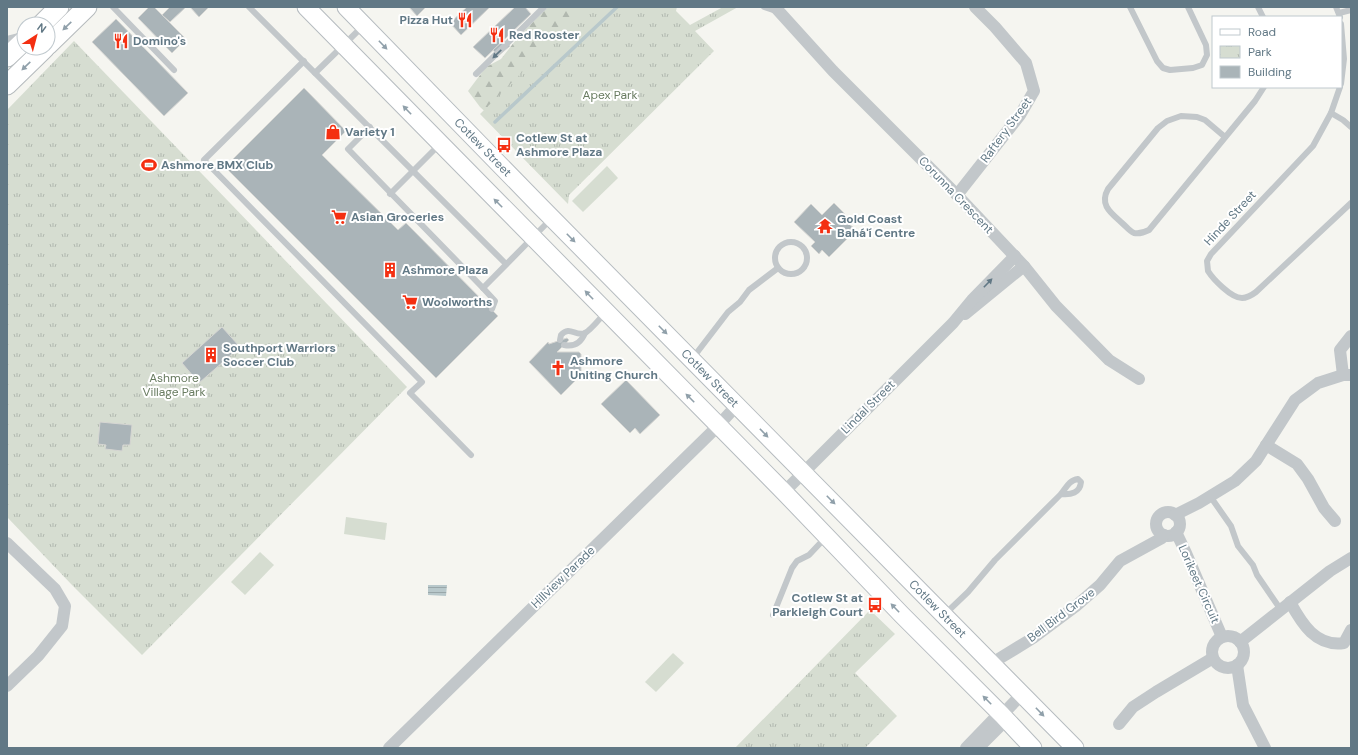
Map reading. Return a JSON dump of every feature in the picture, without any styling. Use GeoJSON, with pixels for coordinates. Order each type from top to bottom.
{"type":"FeatureCollection","features":[{"type":"Feature","properties":{"kind":"main road"},"geometry":{"type":"LineString","coordinates":[[50,16],[59,7]]}},
{"type":"Feature","properties":{"kind":"main road"},"geometry":{"type":"LineString","coordinates":[[56,37],[87,7]]}},
{"type":"Feature","properties":{"kind":"main road"},"geometry":{"type":"LineString","coordinates":[[306,7],[784,492],[1033,748]]}},
{"type":"Feature","properties":{"kind":"main road","name":"Cotlew Street"},"geometry":{"type":"LineString","coordinates":[[346,7],[1075,748]]}},
{"type":"Feature","properties":{"kind":"main road"},"geometry":{"type":"LineString","coordinates":[[7,57],[16,49]]}},
{"type":"Feature","properties":{"kind":"main road"},"geometry":{"type":"LineString","coordinates":[[7,85],[37,56]]}},
{"type":"Feature","properties":{"kind":"street","name":"Raftery Street"},"geometry":{"type":"LineString","coordinates":[[957,195],[1020,115],[1034,91],[1026,63],[995,27],[975,7]]}},
{"type":"Feature","properties":{"kind":"street","name":"Corunna Crescent"},"geometry":{"type":"LineString","coordinates":[[778,10],[834,71],[957,195],[1015,256],[1056,306],[1109,360],[1139,379]]}},
{"type":"Feature","properties":{"kind":"street","name":"Lindal Street"},"geometry":{"type":"LineString","coordinates":[[784,492],[953,323],[972,300],[1015,256]]}},
{"type":"Feature","properties":{"kind":"street","name":"Lindal Street"},"geometry":{"type":"LineString","coordinates":[[953,323],[979,305],[1024,266]]}},
{"type":"Feature","properties":{"kind":"street"},"geometry":{"type":"LineString","coordinates":[[1175,514],[1179,522],[1176,532],[1170,535],[1164,535],[1157,530],[1156,526],[1158,517],[1164,512],[1175,514],[1235,481],[1256,461],[1295,400],[1318,383],[1347,375],[1340,350],[1351,336]]}},
{"type":"Feature","properties":{"kind":"street","name":"Hillview Parade"},"geometry":{"type":"LineString","coordinates":[[389,748],[718,426],[737,405]]}},
{"type":"Feature","properties":{"kind":"street"},"geometry":{"type":"LineString","coordinates":[[1266,445],[1297,464],[1308,479],[1324,508],[1335,521]]}},
{"type":"Feature","properties":{"kind":"street","name":"Lorikeet Circuit"},"geometry":{"type":"LineString","coordinates":[[1176,532],[1222,637]]}},
{"type":"Feature","properties":{"kind":"street","name":"Bell Bird Grove"},"geometry":{"type":"LineString","coordinates":[[992,663],[1033,638],[1076,606],[1100,585],[1120,561],[1162,538],[1164,535]]}},
{"type":"Feature","properties":{"kind":"street"},"geometry":{"type":"LineString","coordinates":[[7,543],[55,589],[65,606],[62,626],[38,656],[7,686]]}},
{"type":"Feature","properties":{"kind":"street"},"geometry":{"type":"LineString","coordinates":[[1240,642],[1330,571],[1351,558]]}},
{"type":"Feature","properties":{"kind":"street"},"geometry":{"type":"LineString","coordinates":[[1286,606],[1315,636],[1328,642],[1337,644],[1344,643],[1351,630]]}},
{"type":"Feature","properties":{"kind":"street"},"geometry":{"type":"LineString","coordinates":[[1222,637],[1233,637],[1240,642],[1244,653],[1237,665],[1232,667],[1221,666],[1213,658],[1213,646],[1222,637]]}},
{"type":"Feature","properties":{"kind":"street"},"geometry":{"type":"LineString","coordinates":[[1118,724],[1133,707],[1213,658]]}},
{"type":"Feature","properties":{"kind":"street"},"geometry":{"type":"LineString","coordinates":[[1237,665],[1242,705],[1265,748]]}},
{"type":"Feature","properties":{"kind":"street"},"geometry":{"type":"LineString","coordinates":[[966,748],[994,719],[1002,715],[1022,694]]}},
{"type":"Feature","properties":{"kind":"street"},"geometry":{"type":"LineString","coordinates":[[978,748],[1000,726],[1002,715]]}},
{"type":"Feature","properties":{"kind":"lane"},"geometry":{"type":"LineString","coordinates":[[114,7],[174,70]]}},
{"type":"Feature","properties":{"kind":"lane"},"geometry":{"type":"LineString","coordinates":[[250,7],[506,264]]}},
{"type":"Feature","properties":{"kind":"lane"},"geometry":{"type":"LineString","coordinates":[[476,74],[544,7]]}},
{"type":"Feature","properties":{"kind":"lane"},"geometry":{"type":"LineString","coordinates":[[764,7],[778,10]]}},
{"type":"Feature","properties":{"kind":"lane"},"geometry":{"type":"LineString","coordinates":[[1130,7],[1156,61],[1162,68],[1170,70],[1198,67],[1204,61],[1207,54],[1206,45],[1188,7]]}},
{"type":"Feature","properties":{"kind":"lane"},"geometry":{"type":"LineString","coordinates":[[1336,7],[1339,15],[1351,10]]}},
{"type":"Feature","properties":{"kind":"lane"},"geometry":{"type":"LineString","coordinates":[[315,72],[364,26]]}},
{"type":"Feature","properties":{"kind":"lane"},"geometry":{"type":"LineString","coordinates":[[1342,32],[1344,48],[1344,67],[1342,78]]}},
{"type":"Feature","properties":{"kind":"lane"},"geometry":{"type":"LineString","coordinates":[[7,39],[8,37],[16,36]]}},
{"type":"Feature","properties":{"kind":"lane"},"geometry":{"type":"LineString","coordinates":[[304,61],[204,160],[422,382],[410,394],[471,455]]}},
{"type":"Feature","properties":{"kind":"lane"},"geometry":{"type":"LineString","coordinates":[[1344,67],[1351,66]]}},
{"type":"Feature","properties":{"kind":"lane"},"geometry":{"type":"LineString","coordinates":[[1225,136],[1205,120],[1197,117],[1181,116],[1162,123],[1108,189],[1104,198],[1108,210],[1134,232],[1140,233],[1149,230],[1255,101],[1263,88]]}},
{"type":"Feature","properties":{"kind":"lane","name":"Hinde Street"},"geometry":{"type":"LineString","coordinates":[[1340,88],[1331,113],[1321,133],[1306,155],[1211,254],[1207,264],[1208,271],[1230,293],[1242,298],[1250,296],[1351,203]]}},
{"type":"Feature","properties":{"kind":"lane"},"geometry":{"type":"LineString","coordinates":[[1331,113],[1343,120],[1351,128]]}},
{"type":"Feature","properties":{"kind":"lane"},"geometry":{"type":"LineString","coordinates":[[370,127],[348,149],[495,301],[492,310]]}},
{"type":"Feature","properties":{"kind":"lane"},"geometry":{"type":"LineString","coordinates":[[390,194],[440,144]]}},
{"type":"Feature","properties":{"kind":"lane"},"geometry":{"type":"LineString","coordinates":[[483,288],[552,218]]}},
{"type":"Feature","properties":{"kind":"lane"},"geometry":{"type":"LineString","coordinates":[[785,242],[794,242],[804,248],[807,253],[807,259],[805,267],[801,271],[786,274],[778,268],[774,258],[775,252],[780,245],[785,242]]}},
{"type":"Feature","properties":{"kind":"lane"},"geometry":{"type":"LineString","coordinates":[[692,359],[728,312],[740,302],[750,290],[778,268]]}},
{"type":"Feature","properties":{"kind":"lane"},"geometry":{"type":"LineString","coordinates":[[585,333],[579,334],[566,331],[561,335],[562,343],[576,345],[583,338],[585,333],[606,312]]}},
{"type":"Feature","properties":{"kind":"lane"},"geometry":{"type":"LineString","coordinates":[[944,615],[968,592],[995,560],[1061,494]]}},
{"type":"Feature","properties":{"kind":"lane"},"geometry":{"type":"LineString","coordinates":[[1210,496],[1231,526],[1238,546],[1253,565],[1257,575],[1286,606]]}},
{"type":"Feature","properties":{"kind":"lane"},"geometry":{"type":"LineString","coordinates":[[772,616],[792,568],[797,561],[809,555],[827,537]]}},
{"type":"Feature","properties":{"kind":"green space"},"geometry":{"type":"Polygon","coordinates":[[[548,7],[677,7],[676,11],[502,127],[480,107],[468,91],[486,67],[501,59],[519,36],[548,7]]]}},
{"type":"Feature","properties":{"kind":"green space","name":"Apex Park"},"geometry":{"type":"Polygon","coordinates":[[[588,7],[672,7],[690,25],[723,7],[738,7],[695,31],[714,51],[569,195],[568,204],[480,114],[588,7]]]}},
{"type":"Feature","properties":{"kind":"green space","name":"Ashmore Village Park"},"geometry":{"type":"Polygon","coordinates":[[[74,41],[407,387],[142,655],[7,517],[7,110],[74,41]]]}},
{"type":"Feature","properties":{"kind":"green space"},"geometry":{"type":"Polygon","coordinates":[[[607,166],[618,178],[583,212],[572,201],[607,166]]]}},
{"type":"Feature","properties":{"kind":"green space"},"geometry":{"type":"Polygon","coordinates":[[[346,517],[387,523],[385,540],[344,534],[346,517]]]}},
{"type":"Feature","properties":{"kind":"green space"},"geometry":{"type":"Polygon","coordinates":[[[260,552],[274,565],[245,595],[231,582],[260,552]]]}},
{"type":"Feature","properties":{"kind":"green space"},"geometry":{"type":"Polygon","coordinates":[[[870,610],[895,634],[855,673],[897,716],[865,748],[735,748],[870,610]]]}},
{"type":"Feature","properties":{"kind":"green space"},"geometry":{"type":"Polygon","coordinates":[[[673,653],[684,663],[656,692],[645,682],[673,653]]]}},
{"type":"Feature","properties":{"kind":"shaded area"},"geometry":{"type":"Polygon","coordinates":[[[428,585],[447,585],[446,596],[428,595],[428,585]]]}},
{"type":"Feature","properties":{"kind":"building"},"geometry":{"type":"Polygon","coordinates":[[[149,7],[154,7],[186,39],[172,53],[138,18],[149,7]]]}},
{"type":"Feature","properties":{"kind":"building"},"geometry":{"type":"Polygon","coordinates":[[[170,7],[186,7],[170,22],[162,15],[170,7]]]}},
{"type":"Feature","properties":{"kind":"building"},"geometry":{"type":"Polygon","coordinates":[[[190,7],[209,7],[199,17],[190,7]]]}},
{"type":"Feature","properties":{"kind":"building"},"geometry":{"type":"Polygon","coordinates":[[[409,7],[426,7],[417,16],[409,7]]]}},
{"type":"Feature","properties":{"kind":"building"},"geometry":{"type":"Polygon","coordinates":[[[467,7],[490,7],[461,35],[450,23],[467,7]]]}},
{"type":"Feature","properties":{"kind":"building"},"geometry":{"type":"Polygon","coordinates":[[[515,7],[525,7],[531,14],[485,58],[473,47],[515,7]]]}},
{"type":"Feature","properties":{"kind":"building"},"geometry":{"type":"Polygon","coordinates":[[[116,19],[188,93],[164,116],[92,42],[116,19]]]}},
{"type":"Feature","properties":{"kind":"building"},"geometry":{"type":"Polygon","coordinates":[[[504,40],[510,46],[498,56],[493,50],[504,40]]]}},
{"type":"Feature","properties":{"kind":"building","name":"Ashmore Plaza"},"geometry":{"type":"Polygon","coordinates":[[[304,88],[346,131],[322,155],[398,230],[406,223],[498,316],[436,378],[225,167],[304,88]]]}},
{"type":"Feature","properties":{"kind":"building","name":"Gold Coast Bahá'í Centre"},"geometry":{"type":"Polygon","coordinates":[[[834,203],[851,220],[848,223],[856,230],[829,257],[822,250],[819,254],[811,246],[815,242],[794,222],[811,204],[822,215],[834,203]]]}},
{"type":"Feature","properties":{"kind":"building","name":"Southport Warriors Soccer Club"},"geometry":{"type":"Polygon","coordinates":[[[222,327],[240,347],[199,383],[182,363],[222,327]]]}},
{"type":"Feature","properties":{"kind":"building","name":"Ashmore Uniting Church"},"geometry":{"type":"Polygon","coordinates":[[[567,338],[569,340],[557,352],[579,352],[581,354],[581,375],[561,395],[529,362],[548,342],[549,344],[567,338]]]}},
{"type":"Feature","properties":{"kind":"building"},"geometry":{"type":"Polygon","coordinates":[[[626,380],[660,415],[640,434],[635,428],[630,433],[601,404],[626,380]]]}},
{"type":"Feature","properties":{"kind":"building"},"geometry":{"type":"Polygon","coordinates":[[[100,422],[132,425],[130,445],[123,445],[122,451],[105,449],[106,445],[98,444],[100,422]]]}},
{"type":"Feature","properties":{"kind":"waterway"},"geometry":{"type":"LineString","coordinates":[[495,122],[617,7]]}},
{"type":"Feature","properties":{"kind":"place","name":"Pizza Hut"},"geometry":{"type":"Point","coordinates":[465,20]}},
{"type":"Feature","properties":{"kind":"place","name":"Red Rooster"},"geometry":{"type":"Point","coordinates":[497,35]}},
{"type":"Feature","properties":{"kind":"place","name":"Domino's"},"geometry":{"type":"Point","coordinates":[121,41]}},
{"type":"Feature","properties":{"kind":"place","name":"Variety 1"},"geometry":{"type":"Point","coordinates":[333,132]}},
{"type":"Feature","properties":{"kind":"place","name":"Cotlew St at Ashmore Plaza"},"geometry":{"type":"Point","coordinates":[504,145]}},
{"type":"Feature","properties":{"kind":"place","name":"Ashmore BMX Club"},"geometry":{"type":"Point","coordinates":[149,165]}},
{"type":"Feature","properties":{"kind":"place","name":"Asian Groceries"},"geometry":{"type":"Point","coordinates":[339,217]}},
{"type":"Feature","properties":{"kind":"place","name":"Gold Coast Bahá'í Centre"},"geometry":{"type":"Point","coordinates":[825,226]}},
{"type":"Feature","properties":{"kind":"place","name":"Ashmore Plaza"},"geometry":{"type":"Point","coordinates":[390,270]}},
{"type":"Feature","properties":{"kind":"place","name":"Woolworths"},"geometry":{"type":"Point","coordinates":[410,302]}},
{"type":"Feature","properties":{"kind":"place","name":"Southport Warriors Soccer Club"},"geometry":{"type":"Point","coordinates":[211,355]}},
{"type":"Feature","properties":{"kind":"place","name":"Ashmore Uniting Church"},"geometry":{"type":"Point","coordinates":[558,368]}},
{"type":"Feature","properties":{"kind":"place","name":"Cotlew St at Parkleigh Court"},"geometry":{"type":"Point","coordinates":[875,605]}}]}
